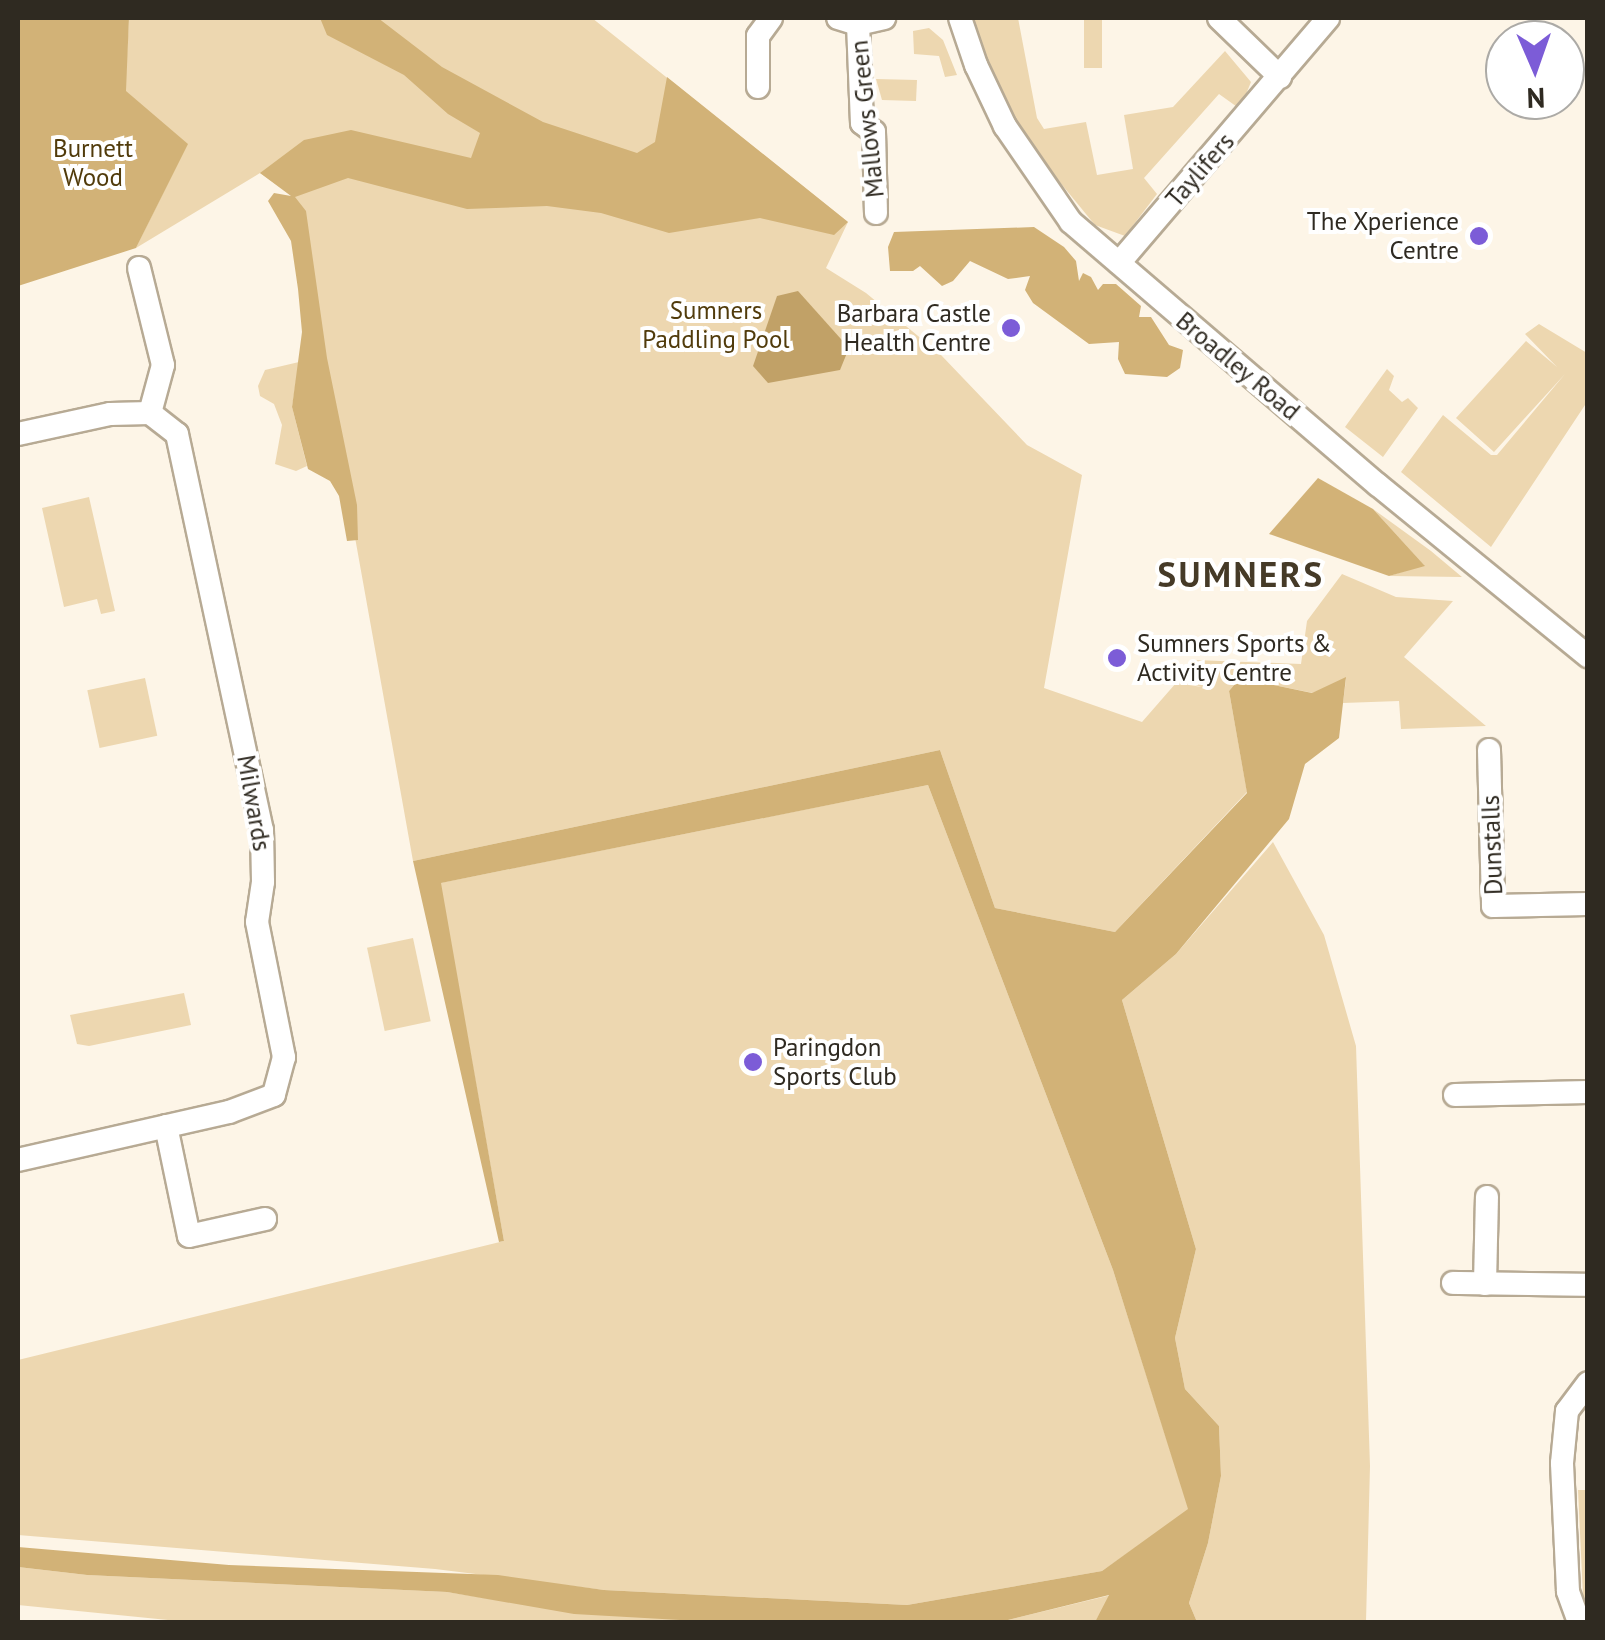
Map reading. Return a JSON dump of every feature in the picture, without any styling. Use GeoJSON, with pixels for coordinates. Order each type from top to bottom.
{"type":"FeatureCollection","features":[{"type":"Feature","properties":{"kind":"street"},"geometry":{"type":"LineString","coordinates":[[758,86],[758,36],[771,18]]}},
{"type":"Feature","properties":{"kind":"street","name":"Mallows Green"},"geometry":{"type":"LineString","coordinates":[[876,213],[874,132],[862,123],[848,21],[884,18]]}},
{"type":"Feature","properties":{"kind":"street","name":"Broadley Road"},"geometry":{"type":"LineString","coordinates":[[960,18],[998,111],[1071,222],[1378,485],[1588,656]]}},
{"type":"Feature","properties":{"kind":"street"},"geometry":{"type":"LineString","coordinates":[[1219,18],[1280,78]]}},
{"type":"Feature","properties":{"kind":"street","name":"Taylifers"},"geometry":{"type":"LineString","coordinates":[[1119,264],[1328,18]]}},
{"type":"Feature","properties":{"kind":"street"},"geometry":{"type":"LineString","coordinates":[[18,434],[110,414],[150,414],[163,365],[139,268]]}},
{"type":"Feature","properties":{"kind":"street","name":"Milwards"},"geometry":{"type":"LineString","coordinates":[[18,1160],[230,1112],[274,1094],[284,1057],[257,922],[263,882],[262,830],[176,434],[150,414]]}},
{"type":"Feature","properties":{"kind":"street","name":"Dunstalls"},"geometry":{"type":"LineString","coordinates":[[1490,750],[1493,906],[1588,904]]}},
{"type":"Feature","properties":{"kind":"street"},"geometry":{"type":"LineString","coordinates":[[1456,1095],[1588,1092]]}},
{"type":"Feature","properties":{"kind":"street"},"geometry":{"type":"LineString","coordinates":[[166,1126],[189,1236],[265,1219]]}},
{"type":"Feature","properties":{"kind":"street"},"geometry":{"type":"LineString","coordinates":[[1485,1284],[1487,1197]]}},
{"type":"Feature","properties":{"kind":"street"},"geometry":{"type":"LineString","coordinates":[[1454,1284],[1588,1285]]}},
{"type":"Feature","properties":{"kind":"street"},"geometry":{"type":"LineString","coordinates":[[1579,1622],[1568,1591],[1562,1463],[1566,1411],[1588,1383]]}},
{"type":"Feature","properties":{"kind":"green space","name":"Burnett Wood"},"geometry":{"type":"Polygon","coordinates":[[[18,18],[129,18],[126,91],[188,144],[136,248],[18,286],[18,18]]]}},
{"type":"Feature","properties":{"kind":"green space"},"geometry":{"type":"Polygon","coordinates":[[[129,18],[592,18],[848,222],[826,268],[866,293],[941,355],[1027,445],[1082,475],[1044,688],[1142,722],[1176,683],[1202,687],[1189,683],[1195,660],[1301,664],[1307,621],[1342,574],[1396,597],[1453,601],[1404,657],[1486,726],[1401,729],[1399,701],[1343,703],[1346,679],[1313,693],[1240,678],[1229,691],[1247,792],[1115,932],[995,908],[940,750],[413,861],[294,197],[260,173],[136,248],[187,144],[125,91],[129,18]]]}},
{"type":"Feature","properties":{"kind":"green space"},"geometry":{"type":"Polygon","coordinates":[[[320,18],[378,18],[442,67],[543,122],[637,153],[655,142],[667,77],[848,222],[834,235],[760,218],[669,233],[601,213],[547,206],[467,209],[348,178],[295,197],[306,211],[327,358],[357,505],[358,540],[347,541],[339,496],[330,481],[308,469],[292,407],[302,332],[298,289],[291,241],[268,201],[274,193],[291,196],[260,173],[304,140],[351,130],[471,158],[480,133],[448,114],[404,75],[327,35],[320,18]]]}},
{"type":"Feature","properties":{"kind":"green space"},"geometry":{"type":"Polygon","coordinates":[[[971,18],[1018,18],[1037,118],[1044,129],[1086,122],[1097,175],[1133,169],[1124,115],[1173,107],[1225,51],[1251,82],[1240,109],[1219,94],[1144,178],[1157,194],[1125,236],[1095,225],[1021,135],[984,60],[971,18]]]}},
{"type":"Feature","properties":{"kind":"green space"},"geometry":{"type":"Polygon","coordinates":[[[1084,18],[1102,18],[1102,68],[1084,68],[1084,18]]]}},
{"type":"Feature","properties":{"kind":"green space"},"geometry":{"type":"Polygon","coordinates":[[[929,28],[943,40],[957,75],[945,77],[939,56],[914,54],[913,31],[929,28]]]}},
{"type":"Feature","properties":{"kind":"green space"},"geometry":{"type":"Polygon","coordinates":[[[876,79],[917,80],[916,101],[882,100],[876,79]]]}},
{"type":"Feature","properties":{"kind":"green space"},"geometry":{"type":"Polygon","coordinates":[[[1034,227],[1064,247],[1076,261],[1079,281],[1083,273],[1091,277],[1098,290],[1103,284],[1116,284],[1141,306],[1139,317],[1151,317],[1169,345],[1183,350],[1180,368],[1167,377],[1125,374],[1118,359],[1119,342],[1089,344],[1033,303],[1025,290],[1030,276],[1008,279],[970,261],[953,281],[942,286],[920,266],[913,271],[890,271],[888,247],[894,232],[1034,227]]]}},
{"type":"Feature","properties":{"kind":"green space"},"geometry":{"type":"Polygon","coordinates":[[[1539,324],[1587,353],[1587,402],[1491,547],[1401,472],[1443,415],[1491,455],[1497,455],[1565,374],[1494,452],[1456,418],[1526,341],[1557,367],[1525,334],[1539,324]]]}},
{"type":"Feature","properties":{"kind":"green space"},"geometry":{"type":"Polygon","coordinates":[[[299,362],[292,407],[307,466],[296,471],[275,464],[282,425],[274,404],[260,396],[258,386],[265,370],[299,362]]]}},
{"type":"Feature","properties":{"kind":"green space"},"geometry":{"type":"Polygon","coordinates":[[[1387,369],[1394,376],[1389,390],[1402,402],[1408,398],[1418,408],[1383,457],[1345,427],[1387,369]]]}},
{"type":"Feature","properties":{"kind":"green space"},"geometry":{"type":"Polygon","coordinates":[[[1318,478],[1373,509],[1425,566],[1389,576],[1269,534],[1318,478]]]}},
{"type":"Feature","properties":{"kind":"green space"},"geometry":{"type":"Polygon","coordinates":[[[89,497],[115,611],[101,614],[97,599],[64,607],[42,508],[89,497]]]}},
{"type":"Feature","properties":{"kind":"green space"},"geometry":{"type":"Polygon","coordinates":[[[1373,509],[1462,577],[1389,576],[1424,565],[1373,509]]]}},
{"type":"Feature","properties":{"kind":"green space"},"geometry":{"type":"Polygon","coordinates":[[[1346,677],[1339,738],[1305,764],[1289,819],[1176,954],[1122,1000],[1196,1249],[1175,1338],[1185,1389],[1219,1426],[1221,1476],[1208,1543],[1189,1603],[1197,1622],[1095,1622],[1109,1595],[1000,1622],[715,1622],[574,1614],[447,1592],[87,1575],[18,1567],[18,1547],[229,1565],[498,1575],[604,1590],[907,1605],[1102,1571],[1188,1509],[1113,1270],[928,785],[441,883],[504,1241],[499,1242],[413,861],[940,750],[995,908],[1115,932],[1247,793],[1229,691],[1240,678],[1312,693],[1346,677]]]}},
{"type":"Feature","properties":{"kind":"green space"},"geometry":{"type":"Polygon","coordinates":[[[145,678],[157,736],[100,748],[87,690],[145,678]]]}},
{"type":"Feature","properties":{"kind":"green space","name":"Paringdon Sports Club"},"geometry":{"type":"Polygon","coordinates":[[[928,785],[1113,1270],[1189,1510],[1102,1571],[907,1605],[604,1590],[435,1569],[18,1535],[18,1360],[504,1241],[440,883],[928,785]]]}},
{"type":"Feature","properties":{"kind":"green space"},"geometry":{"type":"Polygon","coordinates":[[[1273,842],[1324,935],[1356,1046],[1370,1466],[1366,1622],[1197,1622],[1189,1603],[1208,1543],[1221,1476],[1219,1426],[1185,1389],[1175,1338],[1196,1249],[1122,1000],[1176,954],[1273,842]]]}},
{"type":"Feature","properties":{"kind":"green space"},"geometry":{"type":"Polygon","coordinates":[[[413,938],[431,1021],[385,1031],[367,948],[413,938]]]}},
{"type":"Feature","properties":{"kind":"green space"},"geometry":{"type":"Polygon","coordinates":[[[184,993],[191,1025],[89,1046],[77,1044],[70,1015],[184,993]]]}},
{"type":"Feature","properties":{"kind":"green space"},"geometry":{"type":"Polygon","coordinates":[[[1578,1490],[1587,1490],[1587,1607],[1583,1596],[1578,1490]]]}},
{"type":"Feature","properties":{"kind":"green space"},"geometry":{"type":"Polygon","coordinates":[[[18,1567],[87,1575],[447,1592],[572,1612],[727,1622],[188,1622],[18,1605],[18,1567]]]}},
{"type":"Feature","properties":{"kind":"green space"},"geometry":{"type":"Polygon","coordinates":[[[1111,1595],[1095,1622],[1000,1622],[1111,1595]]]}},
{"type":"Feature","properties":{"kind":"shaded area","name":"Sumners Paddling Pool"},"geometry":{"type":"Polygon","coordinates":[[[798,291],[849,348],[840,370],[768,383],[753,366],[777,296],[798,291]]]}},
{"type":"Feature","properties":{"kind":"place","name":"The Xperience Centre"},"geometry":{"type":"Point","coordinates":[1479,236]}},
{"type":"Feature","properties":{"kind":"place","name":"Barbara Castle Health Centre"},"geometry":{"type":"Point","coordinates":[1011,328]}},
{"type":"Feature","properties":{"kind":"place","name":"Sumners Sports & Activity Centre"},"geometry":{"type":"Point","coordinates":[1117,658]}},
{"type":"Feature","properties":{"kind":"place","name":"Paringdon Sports Club"},"geometry":{"type":"Point","coordinates":[753,1062]}},
{"type":"Feature","properties":{"kind":"district","name":"SUMNERS"},"geometry":{"type":"Point","coordinates":[1241,574]}}]}
